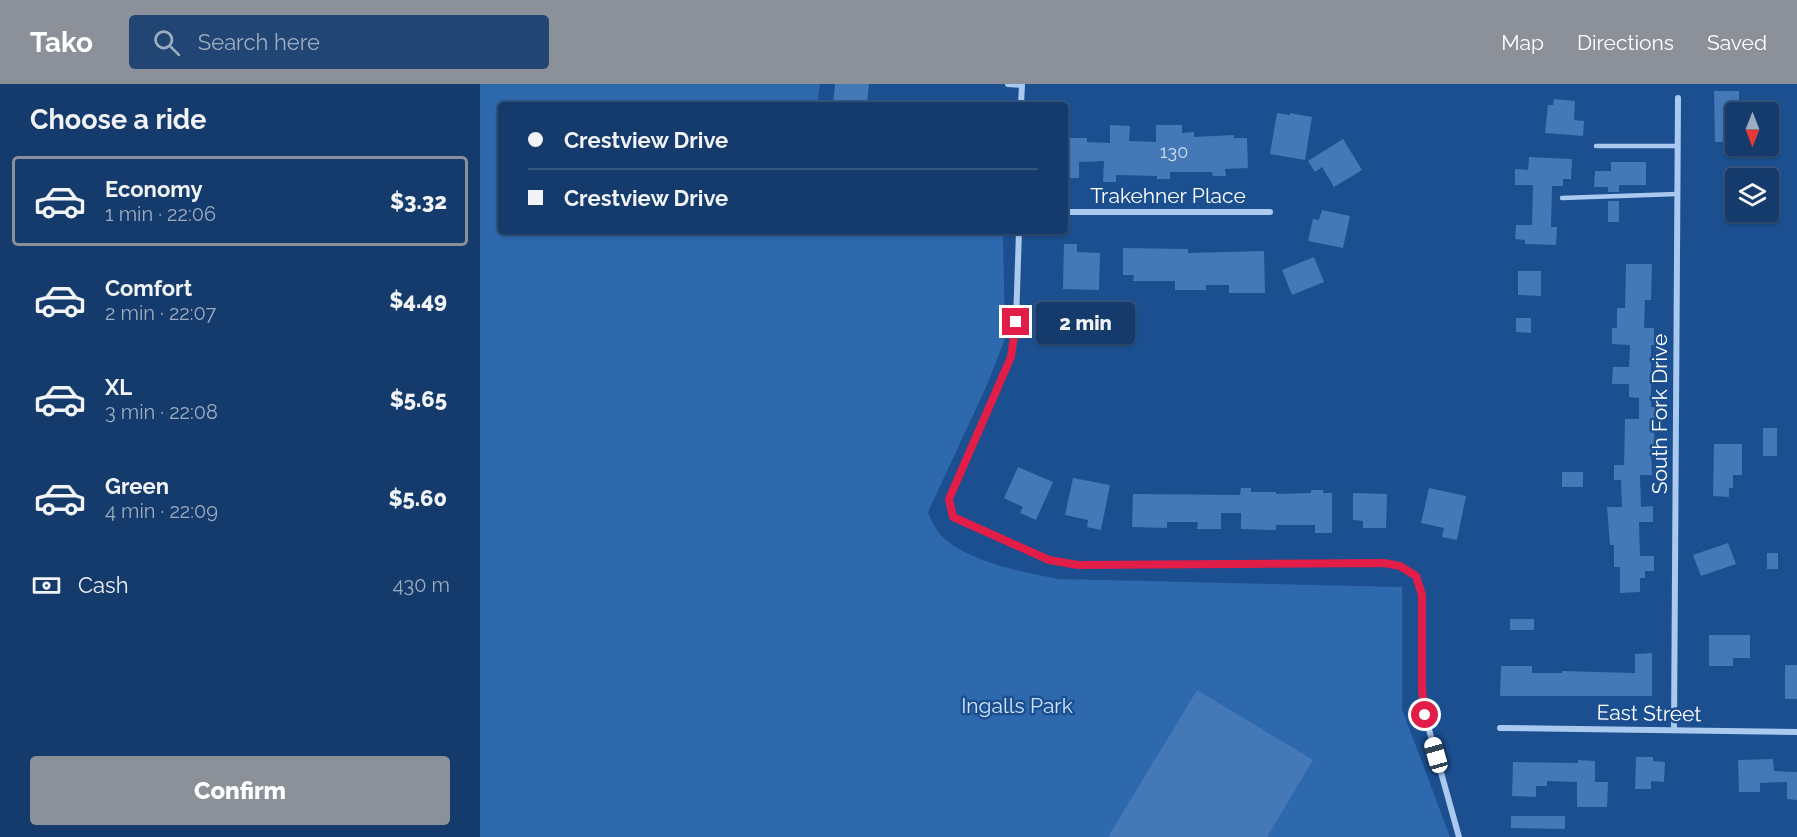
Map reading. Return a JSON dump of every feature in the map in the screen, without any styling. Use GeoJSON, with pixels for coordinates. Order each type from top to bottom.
{"type":"FeatureCollection","features":[{"type":"Feature","properties":{"kind":"street"},"geometry":{"type":"LineString","coordinates":[[1008,84],[1022,84],[1021,102]]}},
{"type":"Feature","properties":{"kind":"street","name":"South Fork Drive"},"geometry":{"type":"LineString","coordinates":[[1674,730],[1678,98]]}},
{"type":"Feature","properties":{"kind":"street","name":"Trakehner Place"},"geometry":{"type":"LineString","coordinates":[[1068,212],[1270,212]]}},
{"type":"Feature","properties":{"kind":"street"},"geometry":{"type":"LineString","coordinates":[[1019,234],[1016,322],[1011,357],[949,499],[953,517],[1049,560],[1078,565],[1384,563],[1400,566],[1416,576],[1422,595],[1422,690],[1425,715],[1459,837]]}},
{"type":"Feature","properties":{"kind":"street","name":"East Street"},"geometry":{"type":"LineString","coordinates":[[1500,728],[1797,732]]}},
{"type":"Feature","properties":{"kind":"lane"},"geometry":{"type":"LineString","coordinates":[[1596,146],[1678,146]]}},
{"type":"Feature","properties":{"kind":"lane"},"geometry":{"type":"LineString","coordinates":[[1563,198],[1677,194]]}},
{"type":"Feature","properties":{"kind":"green space","name":"Ingalls Park"},"geometry":{"type":"Polygon","coordinates":[[[480,84],[820,84],[817,102],[498,102],[498,234],[1003,234],[1005,339],[987,385],[928,512],[937,531],[950,543],[979,558],[1013,569],[1060,579],[1402,587],[1402,709],[1450,837],[480,837],[480,84]]]}},
{"type":"Feature","properties":{"kind":"building"},"geometry":{"type":"Polygon","coordinates":[[[835,84],[869,84],[867,102],[833,102],[835,84]]]}},
{"type":"Feature","properties":{"kind":"building"},"geometry":{"type":"Polygon","coordinates":[[[1714,91],[1739,91],[1739,100],[1748,100],[1748,102],[1725,102],[1725,142],[1715,142],[1714,91]]]}},
{"type":"Feature","properties":{"kind":"building"},"geometry":{"type":"Polygon","coordinates":[[[1554,99],[1575,101],[1574,120],[1584,121],[1583,136],[1545,133],[1548,105],[1553,105],[1554,99]]]}},
{"type":"Feature","properties":{"kind":"building"},"geometry":{"type":"Polygon","coordinates":[[[1277,113],[1312,117],[1305,160],[1270,154],[1277,113]]]}},
{"type":"Feature","properties":{"kind":"building"},"geometry":{"type":"Polygon","coordinates":[[[1110,125],[1130,126],[1129,141],[1156,142],[1156,125],[1182,125],[1182,133],[1194,132],[1194,137],[1234,135],[1234,138],[1247,138],[1248,168],[1225,169],[1226,176],[1213,176],[1212,172],[1170,172],[1170,179],[1157,179],[1157,176],[1116,175],[1116,182],[1103,182],[1104,161],[1079,162],[1079,178],[1068,178],[1068,138],[1087,138],[1087,142],[1110,143],[1110,125]]]}},
{"type":"Feature","properties":{"kind":"building"},"geometry":{"type":"Polygon","coordinates":[[[1343,139],[1362,170],[1334,187],[1322,167],[1315,172],[1308,161],[1343,139]]]}},
{"type":"Feature","properties":{"kind":"building"},"geometry":{"type":"Polygon","coordinates":[[[1529,157],[1572,159],[1571,179],[1563,179],[1563,186],[1552,186],[1551,227],[1557,227],[1556,245],[1525,244],[1525,240],[1515,239],[1516,225],[1532,225],[1533,185],[1515,185],[1515,169],[1528,170],[1529,157]]]}},
{"type":"Feature","properties":{"kind":"building"},"geometry":{"type":"Polygon","coordinates":[[[1611,162],[1646,162],[1646,185],[1619,185],[1619,192],[1608,192],[1608,187],[1594,187],[1595,171],[1611,171],[1611,162]]]}},
{"type":"Feature","properties":{"kind":"building"},"geometry":{"type":"Polygon","coordinates":[[[1608,201],[1619,201],[1619,222],[1608,222],[1608,201]]]}},
{"type":"Feature","properties":{"kind":"building"},"geometry":{"type":"Polygon","coordinates":[[[1322,210],[1350,216],[1343,248],[1308,241],[1313,219],[1319,220],[1322,210]]]}},
{"type":"Feature","properties":{"kind":"building"},"geometry":{"type":"Polygon","coordinates":[[[1064,244],[1077,244],[1077,252],[1100,253],[1099,290],[1063,289],[1064,244]]]}},
{"type":"Feature","properties":{"kind":"building"},"geometry":{"type":"Polygon","coordinates":[[[1123,248],[1188,249],[1188,253],[1264,251],[1265,293],[1229,293],[1229,285],[1206,285],[1206,290],[1175,290],[1175,281],[1133,281],[1134,275],[1123,275],[1123,248]]]}},
{"type":"Feature","properties":{"kind":"building"},"geometry":{"type":"Polygon","coordinates":[[[1314,257],[1324,282],[1292,295],[1282,270],[1314,257]]]}},
{"type":"Feature","properties":{"kind":"building"},"geometry":{"type":"Polygon","coordinates":[[[1626,264],[1652,264],[1651,300],[1645,300],[1644,328],[1654,328],[1654,345],[1651,345],[1651,407],[1655,407],[1654,451],[1651,451],[1652,475],[1640,475],[1641,507],[1653,506],[1653,522],[1639,522],[1640,556],[1654,556],[1654,571],[1645,571],[1645,578],[1640,578],[1640,592],[1620,593],[1620,567],[1614,567],[1614,545],[1610,545],[1607,507],[1622,507],[1621,480],[1614,480],[1614,465],[1624,465],[1625,419],[1639,419],[1639,398],[1629,397],[1629,384],[1612,384],[1613,367],[1629,367],[1630,345],[1612,344],[1612,328],[1617,328],[1617,308],[1625,308],[1626,264]]]}},
{"type":"Feature","properties":{"kind":"building"},"geometry":{"type":"Polygon","coordinates":[[[1518,271],[1541,271],[1541,296],[1518,295],[1518,271]]]}},
{"type":"Feature","properties":{"kind":"building"},"geometry":{"type":"Polygon","coordinates":[[[1516,318],[1531,318],[1531,333],[1516,332],[1516,318]]]}},
{"type":"Feature","properties":{"kind":"building"},"geometry":{"type":"Polygon","coordinates":[[[1763,428],[1777,428],[1777,456],[1763,456],[1763,428]]]}},
{"type":"Feature","properties":{"kind":"building"},"geometry":{"type":"Polygon","coordinates":[[[1714,444],[1742,444],[1742,475],[1733,475],[1733,488],[1729,488],[1729,497],[1713,496],[1714,444]]]}},
{"type":"Feature","properties":{"kind":"building"},"geometry":{"type":"Polygon","coordinates":[[[1018,467],[1053,482],[1036,520],[1020,513],[1023,507],[1004,498],[1018,467]]]}},
{"type":"Feature","properties":{"kind":"building"},"geometry":{"type":"Polygon","coordinates":[[[1562,472],[1583,472],[1583,487],[1562,487],[1562,472]]]}},
{"type":"Feature","properties":{"kind":"building"},"geometry":{"type":"Polygon","coordinates":[[[1073,478],[1110,485],[1101,530],[1087,527],[1088,520],[1065,515],[1073,478]]]}},
{"type":"Feature","properties":{"kind":"building"},"geometry":{"type":"Polygon","coordinates":[[[1241,488],[1251,488],[1251,492],[1276,492],[1276,494],[1311,493],[1311,490],[1332,493],[1332,533],[1315,533],[1315,525],[1276,525],[1276,530],[1241,529],[1241,513],[1221,513],[1221,529],[1197,529],[1198,522],[1167,522],[1167,528],[1132,527],[1133,494],[1240,495],[1241,488]]]}},
{"type":"Feature","properties":{"kind":"building"},"geometry":{"type":"Polygon","coordinates":[[[1429,488],[1466,496],[1457,540],[1442,537],[1444,528],[1421,523],[1429,488]]]}},
{"type":"Feature","properties":{"kind":"building"},"geometry":{"type":"Polygon","coordinates":[[[1353,493],[1387,494],[1386,528],[1363,528],[1363,521],[1353,520],[1353,493]]]}},
{"type":"Feature","properties":{"kind":"building"},"geometry":{"type":"Polygon","coordinates":[[[1728,543],[1736,564],[1701,576],[1693,555],[1728,543]]]}},
{"type":"Feature","properties":{"kind":"building"},"geometry":{"type":"Polygon","coordinates":[[[1767,553],[1778,553],[1778,569],[1767,569],[1767,553]]]}},
{"type":"Feature","properties":{"kind":"building"},"geometry":{"type":"Polygon","coordinates":[[[1510,619],[1534,619],[1534,630],[1510,630],[1510,619]]]}},
{"type":"Feature","properties":{"kind":"building"},"geometry":{"type":"Polygon","coordinates":[[[1709,635],[1750,635],[1750,658],[1733,658],[1733,666],[1709,666],[1709,635]]]}},
{"type":"Feature","properties":{"kind":"building"},"geometry":{"type":"Polygon","coordinates":[[[1652,653],[1652,696],[1500,696],[1501,666],[1532,666],[1532,673],[1562,673],[1562,671],[1635,673],[1635,654],[1652,653]]]}},
{"type":"Feature","properties":{"kind":"building"},"geometry":{"type":"Polygon","coordinates":[[[1785,665],[1797,665],[1797,699],[1785,699],[1785,665]]]}},
{"type":"Feature","properties":{"kind":"building"},"geometry":{"type":"Polygon","coordinates":[[[1197,690],[1313,760],[1267,837],[1108,837],[1197,690]]]}},
{"type":"Feature","properties":{"kind":"building"},"geometry":{"type":"Polygon","coordinates":[[[1636,757],[1653,757],[1653,761],[1665,762],[1664,782],[1651,781],[1651,789],[1635,789],[1636,757]]]}},
{"type":"Feature","properties":{"kind":"building"},"geometry":{"type":"Polygon","coordinates":[[[1773,759],[1774,771],[1797,772],[1797,800],[1787,799],[1787,782],[1760,783],[1760,792],[1739,792],[1738,760],[1773,759]]]}},
{"type":"Feature","properties":{"kind":"building"},"geometry":{"type":"Polygon","coordinates":[[[1578,760],[1595,761],[1595,782],[1608,782],[1607,807],[1577,807],[1577,782],[1547,781],[1547,786],[1536,786],[1536,797],[1512,796],[1513,762],[1578,763],[1578,760]]]}},
{"type":"Feature","properties":{"kind":"building"},"geometry":{"type":"Polygon","coordinates":[[[1511,816],[1565,816],[1565,829],[1511,828],[1511,816]]]}},
{"type":"Feature","properties":{"kind":"route"},"geometry":{"type":"LineString","coordinates":[[1016,322],[1011,357],[949,499],[953,517],[1049,560],[1078,565],[1384,563],[1400,566],[1416,576],[1422,595],[1422,690],[1425,715]]}}]}
